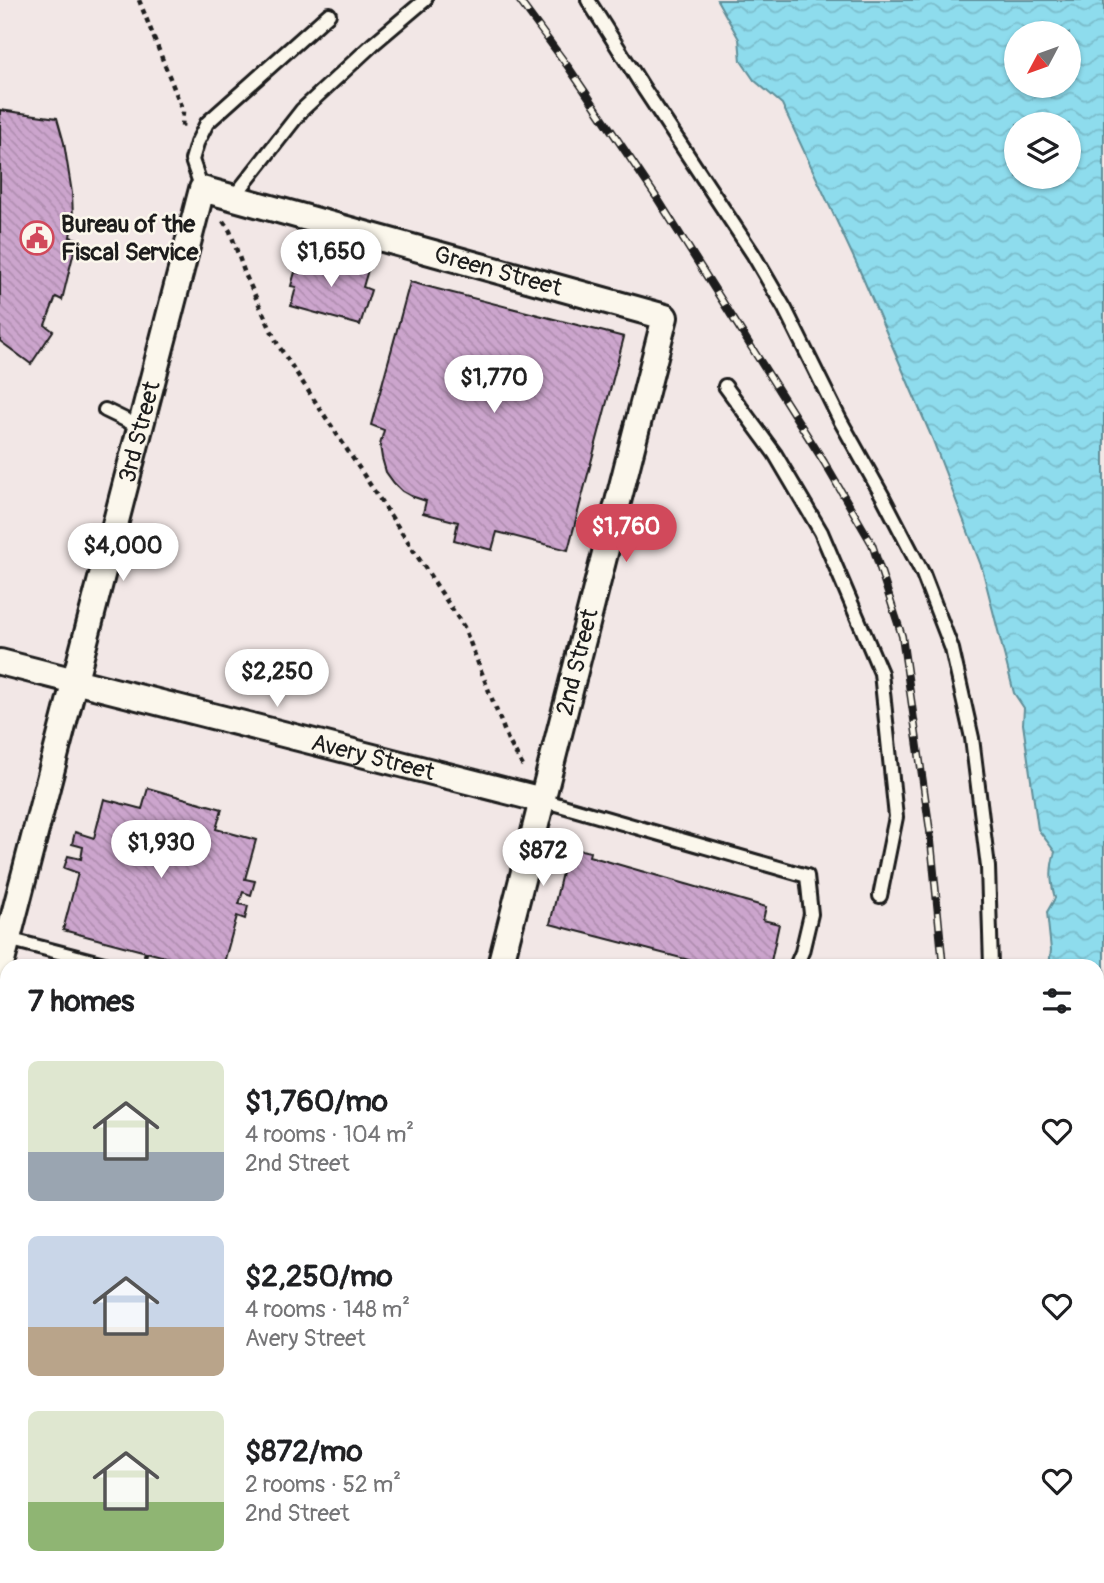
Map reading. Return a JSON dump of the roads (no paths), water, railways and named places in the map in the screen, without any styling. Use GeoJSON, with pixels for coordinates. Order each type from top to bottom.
{"type":"FeatureCollection","features":[{"type":"Feature","properties":{"kind":"street"},"geometry":{"type":"LineString","coordinates":[[202,189],[242,200]]}},
{"type":"Feature","properties":{"kind":"street","name":"3rd Street"},"geometry":{"type":"LineString","coordinates":[[1,959],[4,938],[202,189]]}},
{"type":"Feature","properties":{"kind":"street","name":"Green Street"},"geometry":{"type":"LineString","coordinates":[[242,200],[665,317]]}},
{"type":"Feature","properties":{"kind":"street","name":"2nd Street"},"geometry":{"type":"LineString","coordinates":[[502,959],[665,317]]}},
{"type":"Feature","properties":{"kind":"street","name":"Avery Street"},"geometry":{"type":"LineString","coordinates":[[0,662],[542,800]]}},
{"type":"Feature","properties":{"kind":"lane"},"geometry":{"type":"LineString","coordinates":[[242,200],[302,110],[425,0]]}},
{"type":"Feature","properties":{"kind":"lane"},"geometry":{"type":"LineString","coordinates":[[588,0],[753,254],[785,309],[840,420],[923,574],[951,649],[972,738],[988,867],[991,959]]}},
{"type":"Feature","properties":{"kind":"lane"},"geometry":{"type":"LineString","coordinates":[[202,189],[192,160],[207,123],[329,14]]}},
{"type":"Feature","properties":{"kind":"lane"},"geometry":{"type":"LineString","coordinates":[[725,386],[775,454],[821,532],[881,673],[896,817],[880,896]]}},
{"type":"Feature","properties":{"kind":"lane"},"geometry":{"type":"LineString","coordinates":[[105,410],[140,427]]}},
{"type":"Feature","properties":{"kind":"lane"},"geometry":{"type":"LineString","coordinates":[[542,800],[807,876],[811,914],[799,959]]}},
{"type":"Feature","properties":{"kind":"lane"},"geometry":{"type":"LineString","coordinates":[[4,938],[85,959]]}},
{"type":"Feature","properties":{"kind":"water"},"geometry":{"type":"Polygon","coordinates":[[[717,0],[1104,0],[1104,959],[1050,959],[1047,912],[1055,898],[1051,875],[1055,852],[1038,829],[1023,724],[1024,708],[1014,693],[982,568],[932,438],[859,269],[782,104],[754,80],[741,61],[739,39],[717,0]]]}},
{"type":"Feature","properties":{"kind":"railway"},"geometry":{"type":"LineString","coordinates":[[519,0],[569,68],[659,201],[824,462],[872,544],[902,636],[930,831],[942,959]]}},
{"type":"Feature","properties":{"kind":"place","name":"Bureau of the Fiscal Service"},"geometry":{"type":"Point","coordinates":[37,238]}}]}
